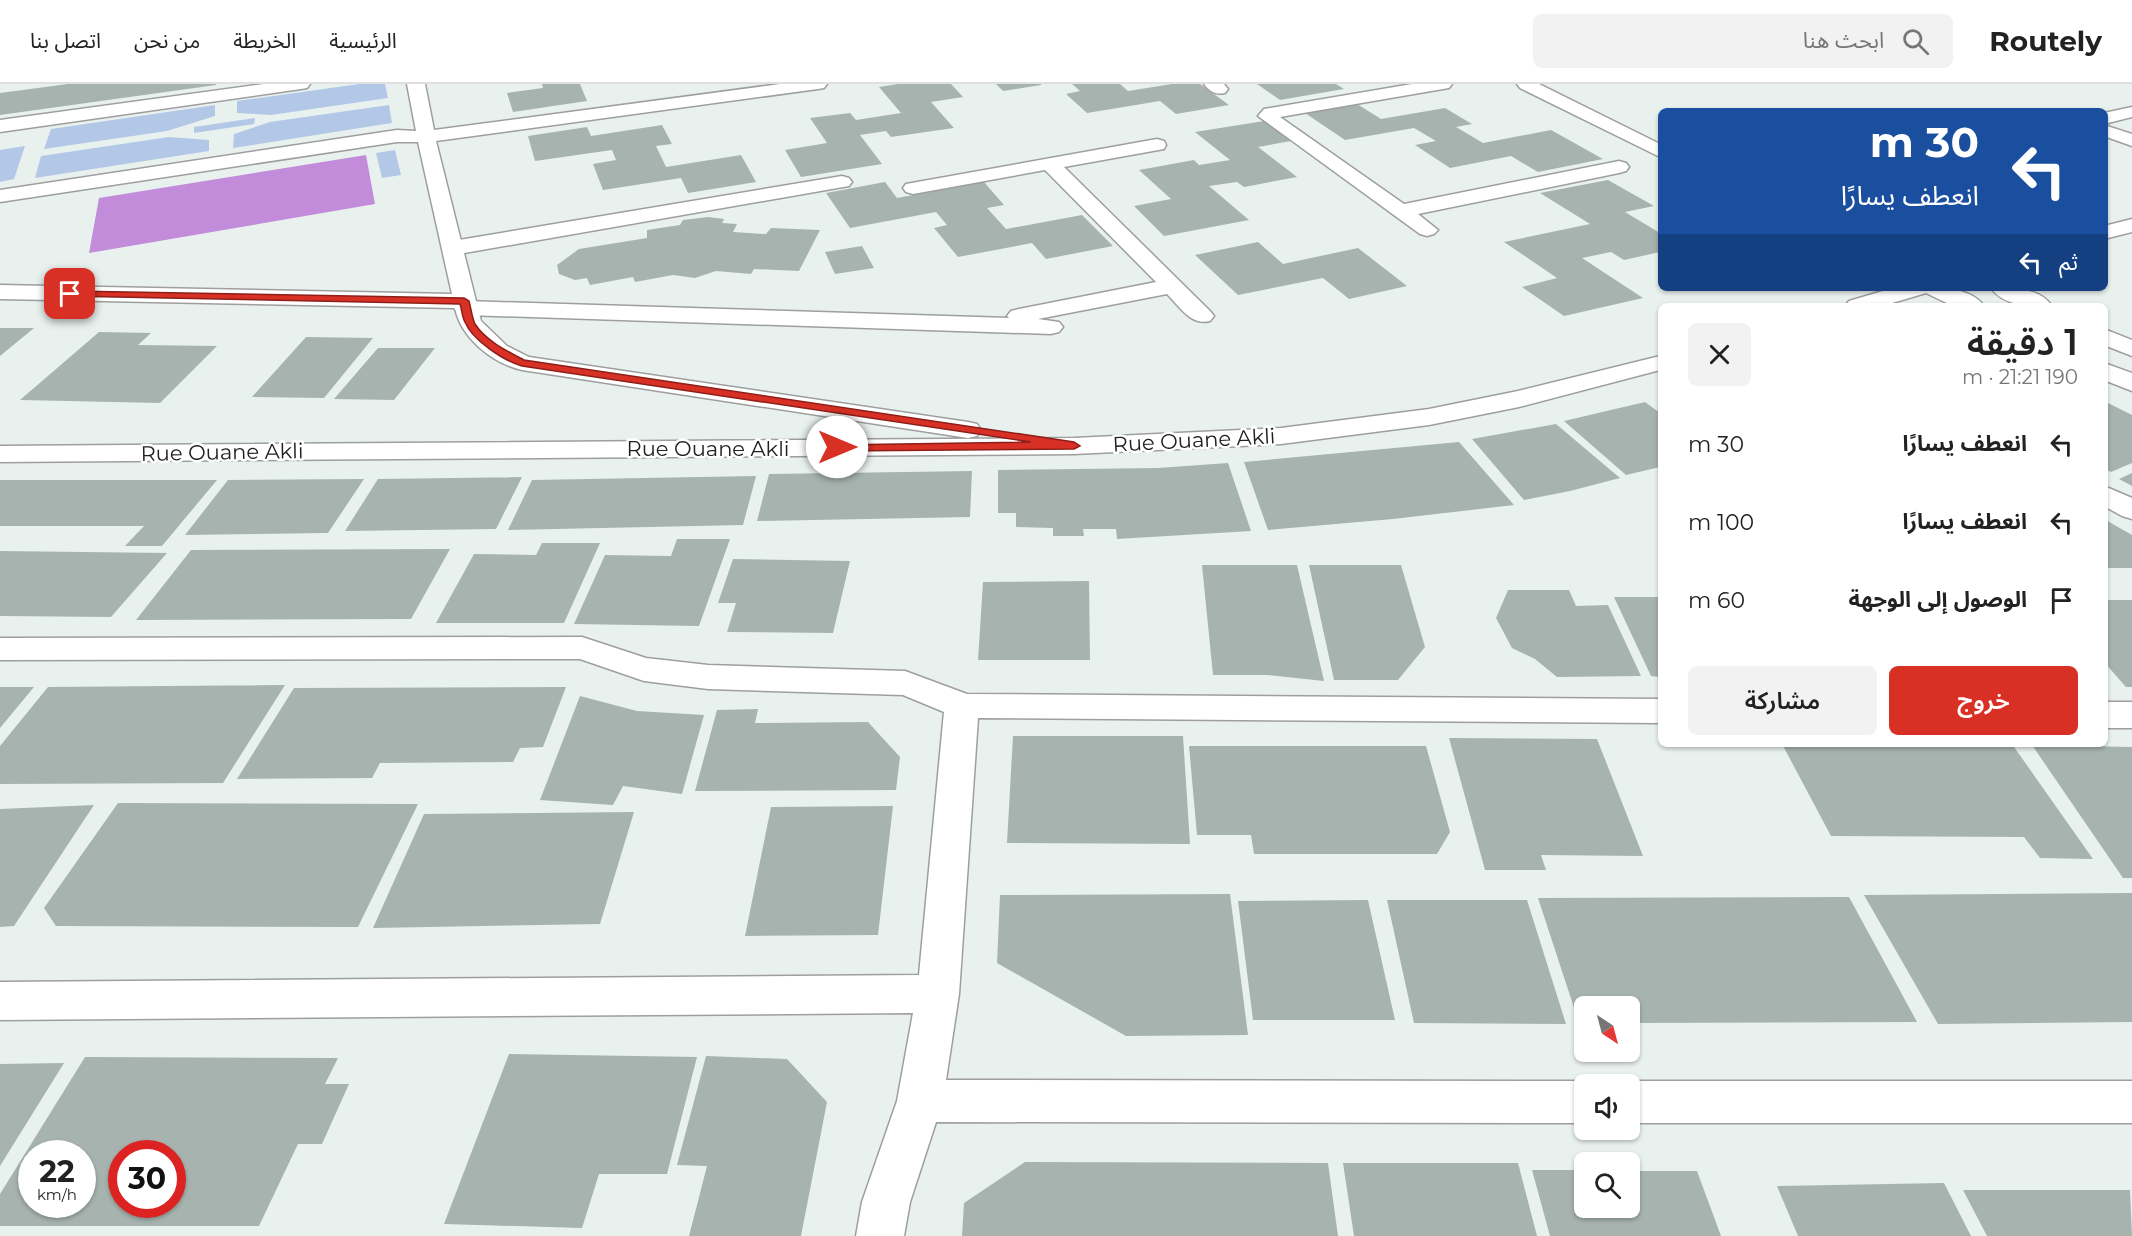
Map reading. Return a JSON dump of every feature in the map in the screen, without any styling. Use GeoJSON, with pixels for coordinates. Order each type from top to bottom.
{"type":"FeatureCollection","features":[{"type":"Feature","properties":{"kind":"street"},"geometry":{"type":"LineString","coordinates":[[0,126],[301,84]]}},
{"type":"Feature","properties":{"kind":"street"},"geometry":{"type":"LineString","coordinates":[[416,84],[426,137],[470,323],[498,351],[522,363],[1074,446]]}},
{"type":"Feature","properties":{"kind":"street"},"geometry":{"type":"LineString","coordinates":[[0,196],[397,136],[426,137],[818,84]]}},
{"type":"Feature","properties":{"kind":"street"},"geometry":{"type":"LineString","coordinates":[[1427,230],[1266,116],[1270,112],[1443,84]]}},
{"type":"Feature","properties":{"kind":"street"},"geometry":{"type":"LineString","coordinates":[[1526,84],[1658,150]]}},
{"type":"Feature","properties":{"kind":"street"},"geometry":{"type":"LineString","coordinates":[[2108,118],[2132,112]]}},
{"type":"Feature","properties":{"kind":"street"},"geometry":{"type":"LineString","coordinates":[[2108,131],[2132,140]]}},
{"type":"Feature","properties":{"kind":"street"},"geometry":{"type":"LineString","coordinates":[[913,188],[1157,145]]}},
{"type":"Feature","properties":{"kind":"street"},"geometry":{"type":"LineString","coordinates":[[1050,164],[1202,316]]}},
{"type":"Feature","properties":{"kind":"street"},"geometry":{"type":"LineString","coordinates":[[1400,211],[1619,167]]}},
{"type":"Feature","properties":{"kind":"street"},"geometry":{"type":"LineString","coordinates":[[453,248],[842,182]]}},
{"type":"Feature","properties":{"kind":"street"},"geometry":{"type":"LineString","coordinates":[[2108,232],[2132,225]]}},
{"type":"Feature","properties":{"kind":"street"},"geometry":{"type":"LineString","coordinates":[[976,325],[1172,286]]}},
{"type":"Feature","properties":{"kind":"street"},"geometry":{"type":"LineString","coordinates":[[1867,303],[1908,291]]}},
{"type":"Feature","properties":{"kind":"street"},"geometry":{"type":"LineString","coordinates":[[1940,291],[1966,303]]}},
{"type":"Feature","properties":{"kind":"street"},"geometry":{"type":"LineString","coordinates":[[2008,291],[2034,303]]}},
{"type":"Feature","properties":{"kind":"street"},"geometry":{"type":"LineString","coordinates":[[0,292],[465,304],[1051,327]]}},
{"type":"Feature","properties":{"kind":"street"},"geometry":{"type":"LineString","coordinates":[[2108,338],[2132,349]]}},
{"type":"Feature","properties":{"kind":"street","name":"Rue Ouane Akli"},"geometry":{"type":"LineString","coordinates":[[0,454],[1074,446],[1281,436],[1429,417],[1519,399],[1658,364]]}},
{"type":"Feature","properties":{"kind":"street"},"geometry":{"type":"LineString","coordinates":[[2108,372],[2132,383]]}},
{"type":"Feature","properties":{"kind":"street"},"geometry":{"type":"LineString","coordinates":[[2108,496],[2132,510]]}},
{"type":"Feature","properties":{"kind":"street"},"geometry":{"type":"LineString","coordinates":[[0,649],[582,648],[644,669],[708,676],[905,683],[962,706],[1658,711]]}},
{"type":"Feature","properties":{"kind":"street"},"geometry":{"type":"LineString","coordinates":[[880,1236],[886,1202],[920,1101],[938,994],[962,706]]}},
{"type":"Feature","properties":{"kind":"street"},"geometry":{"type":"LineString","coordinates":[[2108,715],[2132,715]]}},
{"type":"Feature","properties":{"kind":"street"},"geometry":{"type":"LineString","coordinates":[[0,1001],[938,994]]}},
{"type":"Feature","properties":{"kind":"street"},"geometry":{"type":"LineString","coordinates":[[920,1101],[1574,1102]]}},
{"type":"Feature","properties":{"kind":"street"},"geometry":{"type":"LineString","coordinates":[[1640,1102],[2132,1102]]}},
{"type":"Feature","properties":{"kind":"shaded area"},"geometry":{"type":"Polygon","coordinates":[[[359,84],[385,84],[388,98],[271,115],[237,113],[237,101],[359,84]]]}},
{"type":"Feature","properties":{"kind":"shaded area"},"geometry":{"type":"Polygon","coordinates":[[[215,105],[215,116],[167,131],[44,149],[51,129],[215,105]]]}},
{"type":"Feature","properties":{"kind":"shaded area"},"geometry":{"type":"Polygon","coordinates":[[[389,105],[392,123],[233,148],[234,134],[270,122],[389,105]]]}},
{"type":"Feature","properties":{"kind":"shaded area"},"geometry":{"type":"Polygon","coordinates":[[[255,118],[254,124],[194,133],[194,127],[255,118]]]}},
{"type":"Feature","properties":{"kind":"shaded area"},"geometry":{"type":"Polygon","coordinates":[[[169,137],[209,140],[209,151],[35,178],[41,156],[169,137]]]}},
{"type":"Feature","properties":{"kind":"shaded area"},"geometry":{"type":"Polygon","coordinates":[[[25,146],[14,179],[0,182],[0,150],[25,146]]]}},
{"type":"Feature","properties":{"kind":"shaded area"},"geometry":{"type":"Polygon","coordinates":[[[395,150],[401,175],[382,178],[376,153],[395,150]]]}},
{"type":"Feature","properties":{"kind":"shaded area"},"geometry":{"type":"Polygon","coordinates":[[[366,155],[375,204],[89,253],[99,198],[366,155]]]}},
{"type":"Feature","properties":{"kind":"building"},"geometry":{"type":"Polygon","coordinates":[[[68,84],[216,85],[0,115],[0,93],[68,84]]]}},
{"type":"Feature","properties":{"kind":"building"},"geometry":{"type":"Polygon","coordinates":[[[542,84],[580,84],[587,101],[513,112],[507,93],[543,88],[542,84]]]}},
{"type":"Feature","properties":{"kind":"building"},"geometry":{"type":"Polygon","coordinates":[[[898,84],[951,84],[963,97],[931,102],[954,128],[891,137],[886,131],[860,135],[882,164],[801,177],[785,150],[827,143],[810,118],[850,113],[856,120],[901,113],[879,87],[898,84]]]}},
{"type":"Feature","properties":{"kind":"building"},"geometry":{"type":"Polygon","coordinates":[[[996,84],[1041,84],[1041,85],[1003,91],[996,84]]]}},
{"type":"Feature","properties":{"kind":"building"},"geometry":{"type":"Polygon","coordinates":[[[1072,84],[1120,84],[1128,91],[1172,84],[1200,84],[1229,105],[1176,114],[1160,101],[1087,113],[1066,94],[1080,91],[1072,84]]]}},
{"type":"Feature","properties":{"kind":"building"},"geometry":{"type":"Polygon","coordinates":[[[1257,84],[1336,84],[1344,89],[1280,100],[1257,84]]]}},
{"type":"Feature","properties":{"kind":"building"},"geometry":{"type":"Polygon","coordinates":[[[1357,104],[1381,119],[1445,108],[1472,124],[1456,127],[1483,143],[1551,130],[1603,159],[1538,172],[1511,156],[1450,168],[1415,145],[1436,141],[1414,128],[1345,140],[1305,113],[1357,104]]]}},
{"type":"Feature","properties":{"kind":"building"},"geometry":{"type":"Polygon","coordinates":[[[1264,121],[1291,141],[1258,147],[1297,177],[1244,187],[1237,182],[1209,186],[1249,220],[1164,236],[1134,206],[1171,199],[1139,170],[1194,160],[1199,165],[1230,160],[1195,132],[1264,121]]]}},
{"type":"Feature","properties":{"kind":"building"},"geometry":{"type":"Polygon","coordinates":[[[662,125],[672,144],[656,146],[666,167],[741,155],[756,182],[688,193],[681,178],[603,190],[593,164],[616,160],[612,150],[535,161],[528,136],[587,127],[591,136],[662,125]]]}},
{"type":"Feature","properties":{"kind":"building"},"geometry":{"type":"Polygon","coordinates":[[[1608,180],[1654,206],[1625,212],[1658,232],[1658,252],[1624,260],[1611,252],[1582,258],[1643,298],[1564,316],[1522,287],[1557,278],[1504,242],[1590,224],[1540,193],[1608,180]]]}},
{"type":"Feature","properties":{"kind":"building"},"geometry":{"type":"Polygon","coordinates":[[[885,182],[897,198],[984,182],[1004,205],[987,208],[1006,229],[1082,215],[1113,246],[1046,259],[1032,243],[958,257],[934,228],[947,225],[936,212],[850,228],[826,193],[885,182]]]}},
{"type":"Feature","properties":{"kind":"building"},"geometry":{"type":"Polygon","coordinates":[[[708,217],[724,219],[722,223],[737,224],[733,232],[766,234],[771,228],[820,230],[799,271],[754,269],[751,274],[716,271],[695,278],[673,275],[635,282],[633,277],[590,285],[587,278],[575,280],[559,274],[557,265],[579,249],[647,238],[647,230],[680,225],[683,220],[708,217]]]}},
{"type":"Feature","properties":{"kind":"building"},"geometry":{"type":"Polygon","coordinates":[[[1258,242],[1283,264],[1358,248],[1407,286],[1349,299],[1323,278],[1238,295],[1195,255],[1258,242]]]}},
{"type":"Feature","properties":{"kind":"building"},"geometry":{"type":"Polygon","coordinates":[[[862,246],[874,268],[835,274],[825,252],[862,246]]]}},
{"type":"Feature","properties":{"kind":"building"},"geometry":{"type":"Polygon","coordinates":[[[0,328],[34,328],[0,356],[0,328]]]}},
{"type":"Feature","properties":{"kind":"building"},"geometry":{"type":"Polygon","coordinates":[[[99,332],[151,333],[138,345],[217,346],[160,403],[20,400],[99,332]]]}},
{"type":"Feature","properties":{"kind":"building"},"geometry":{"type":"Polygon","coordinates":[[[306,337],[373,338],[324,398],[252,397],[306,337]]]}},
{"type":"Feature","properties":{"kind":"building"},"geometry":{"type":"Polygon","coordinates":[[[378,348],[435,348],[394,400],[334,399],[378,348]]]}},
{"type":"Feature","properties":{"kind":"building"},"geometry":{"type":"Polygon","coordinates":[[[1645,402],[1658,412],[1658,467],[1626,475],[1564,421],[1645,402]]]}},
{"type":"Feature","properties":{"kind":"building"},"geometry":{"type":"Polygon","coordinates":[[[2108,403],[2132,415],[2132,463],[2111,472],[2108,470],[2108,403]]]}},
{"type":"Feature","properties":{"kind":"building"},"geometry":{"type":"Polygon","coordinates":[[[1556,424],[1620,478],[1524,500],[1472,439],[1556,424]]]}},
{"type":"Feature","properties":{"kind":"building"},"geometry":{"type":"Polygon","coordinates":[[[1459,442],[1514,505],[1268,530],[1244,462],[1459,442]]]}},
{"type":"Feature","properties":{"kind":"building"},"geometry":{"type":"Polygon","coordinates":[[[1228,463],[1251,531],[1117,539],[1116,529],[1083,529],[1084,536],[1053,536],[1053,528],[1016,527],[1016,513],[998,513],[998,470],[1158,468],[1228,463]]]}},
{"type":"Feature","properties":{"kind":"building"},"geometry":{"type":"Polygon","coordinates":[[[972,471],[970,517],[757,521],[769,474],[972,471]]]}},
{"type":"Feature","properties":{"kind":"building"},"geometry":{"type":"Polygon","coordinates":[[[2132,473],[2132,486],[2119,479],[2132,473]]]}},
{"type":"Feature","properties":{"kind":"building"},"geometry":{"type":"Polygon","coordinates":[[[756,476],[743,525],[508,530],[532,480],[756,476]]]}},
{"type":"Feature","properties":{"kind":"building"},"geometry":{"type":"Polygon","coordinates":[[[522,477],[496,529],[345,531],[378,479],[522,477]]]}},
{"type":"Feature","properties":{"kind":"building"},"geometry":{"type":"Polygon","coordinates":[[[364,479],[328,533],[185,535],[228,480],[364,479]]]}},
{"type":"Feature","properties":{"kind":"building"},"geometry":{"type":"Polygon","coordinates":[[[0,480],[217,480],[162,546],[125,546],[144,526],[0,526],[0,480]]]}},
{"type":"Feature","properties":{"kind":"building"},"geometry":{"type":"Polygon","coordinates":[[[2108,521],[2132,535],[2132,568],[2108,568],[2108,521]]]}},
{"type":"Feature","properties":{"kind":"building"},"geometry":{"type":"Polygon","coordinates":[[[677,539],[730,539],[699,626],[574,624],[605,555],[671,556],[677,539]]]}},
{"type":"Feature","properties":{"kind":"building"},"geometry":{"type":"Polygon","coordinates":[[[542,543],[600,543],[564,623],[436,623],[474,554],[536,555],[542,543]]]}},
{"type":"Feature","properties":{"kind":"building"},"geometry":{"type":"Polygon","coordinates":[[[450,549],[411,619],[136,620],[191,550],[450,549]]]}},
{"type":"Feature","properties":{"kind":"building"},"geometry":{"type":"Polygon","coordinates":[[[0,551],[167,553],[111,617],[0,616],[0,551]]]}},
{"type":"Feature","properties":{"kind":"building"},"geometry":{"type":"Polygon","coordinates":[[[733,559],[850,561],[833,633],[727,632],[736,603],[718,603],[733,559]]]}},
{"type":"Feature","properties":{"kind":"building"},"geometry":{"type":"Polygon","coordinates":[[[1202,565],[1297,565],[1324,681],[1267,675],[1213,675],[1202,565]]]}},
{"type":"Feature","properties":{"kind":"building"},"geometry":{"type":"Polygon","coordinates":[[[1309,565],[1401,565],[1425,647],[1398,680],[1334,680],[1309,565]]]}},
{"type":"Feature","properties":{"kind":"building"},"geometry":{"type":"Polygon","coordinates":[[[1089,581],[1090,660],[978,660],[983,582],[1089,581]]]}},
{"type":"Feature","properties":{"kind":"building"},"geometry":{"type":"Polygon","coordinates":[[[1508,590],[1569,590],[1576,606],[1608,605],[1641,676],[1557,677],[1535,659],[1512,648],[1496,618],[1508,590]]]}},
{"type":"Feature","properties":{"kind":"building"},"geometry":{"type":"Polygon","coordinates":[[[1614,597],[1658,597],[1658,677],[1651,676],[1614,597]]]}},
{"type":"Feature","properties":{"kind":"building"},"geometry":{"type":"Polygon","coordinates":[[[2108,600],[2132,600],[2132,687],[2126,687],[2108,667],[2108,600]]]}},
{"type":"Feature","properties":{"kind":"building"},"geometry":{"type":"Polygon","coordinates":[[[285,685],[223,783],[0,784],[0,746],[48,687],[285,685]]]}},
{"type":"Feature","properties":{"kind":"building"},"geometry":{"type":"Polygon","coordinates":[[[0,687],[34,687],[0,728],[0,687]]]}},
{"type":"Feature","properties":{"kind":"building"},"geometry":{"type":"Polygon","coordinates":[[[566,687],[543,747],[520,748],[513,762],[380,763],[372,778],[237,779],[294,688],[566,687]]]}},
{"type":"Feature","properties":{"kind":"building"},"geometry":{"type":"Polygon","coordinates":[[[580,696],[637,711],[704,715],[682,794],[623,786],[613,805],[540,800],[580,696]]]}},
{"type":"Feature","properties":{"kind":"building"},"geometry":{"type":"Polygon","coordinates":[[[758,709],[755,723],[868,722],[900,757],[896,790],[695,791],[717,710],[758,709]]]}},
{"type":"Feature","properties":{"kind":"building"},"geometry":{"type":"Polygon","coordinates":[[[1013,736],[1183,736],[1190,844],[1007,843],[1013,736]]]}},
{"type":"Feature","properties":{"kind":"building"},"geometry":{"type":"Polygon","coordinates":[[[1449,738],[1597,739],[1643,856],[1541,855],[1546,870],[1485,870],[1449,738]]]}},
{"type":"Feature","properties":{"kind":"building"},"geometry":{"type":"Polygon","coordinates":[[[1189,746],[1426,746],[1450,832],[1437,854],[1254,854],[1251,835],[1197,835],[1189,746]]]}},
{"type":"Feature","properties":{"kind":"building"},"geometry":{"type":"Polygon","coordinates":[[[1784,747],[2014,747],[2093,859],[2040,858],[2024,837],[1831,836],[1784,747]]]}},
{"type":"Feature","properties":{"kind":"building"},"geometry":{"type":"Polygon","coordinates":[[[2033,747],[2132,747],[2132,878],[2123,878],[2033,747]]]}},
{"type":"Feature","properties":{"kind":"building"},"geometry":{"type":"Polygon","coordinates":[[[118,803],[418,804],[358,927],[56,926],[44,908],[118,803]]]}},
{"type":"Feature","properties":{"kind":"building"},"geometry":{"type":"Polygon","coordinates":[[[94,805],[14,926],[0,927],[0,809],[94,805]]]}},
{"type":"Feature","properties":{"kind":"building"},"geometry":{"type":"Polygon","coordinates":[[[893,806],[878,935],[745,936],[771,807],[893,806]]]}},
{"type":"Feature","properties":{"kind":"building"},"geometry":{"type":"Polygon","coordinates":[[[634,812],[600,924],[373,928],[424,814],[634,812]]]}},
{"type":"Feature","properties":{"kind":"building"},"geometry":{"type":"Polygon","coordinates":[[[2132,893],[2132,1022],[1938,1024],[1864,895],[2132,893]]]}},
{"type":"Feature","properties":{"kind":"building"},"geometry":{"type":"Polygon","coordinates":[[[1230,894],[1248,1035],[1126,1036],[997,963],[1000,895],[1230,894]]]}},
{"type":"Feature","properties":{"kind":"building"},"geometry":{"type":"Polygon","coordinates":[[[1849,897],[1917,1022],[1640,1023],[1640,996],[1574,996],[1574,1008],[1538,898],[1849,897]]]}},
{"type":"Feature","properties":{"kind":"building"},"geometry":{"type":"Polygon","coordinates":[[[1368,900],[1395,1020],[1253,1020],[1238,901],[1368,900]]]}},
{"type":"Feature","properties":{"kind":"building"},"geometry":{"type":"Polygon","coordinates":[[[1387,900],[1527,900],[1566,1024],[1414,1023],[1387,900]]]}},
{"type":"Feature","properties":{"kind":"building"},"geometry":{"type":"Polygon","coordinates":[[[509,1054],[697,1057],[667,1174],[599,1174],[582,1228],[444,1224],[509,1054]]]}},
{"type":"Feature","properties":{"kind":"building"},"geometry":{"type":"Polygon","coordinates":[[[706,1056],[787,1059],[827,1102],[801,1236],[689,1236],[707,1166],[677,1165],[706,1056]]]}},
{"type":"Feature","properties":{"kind":"building"},"geometry":{"type":"Polygon","coordinates":[[[85,1057],[338,1058],[325,1084],[349,1084],[322,1144],[298,1144],[259,1226],[0,1226],[0,1194],[18,1165],[18,1218],[96,1218],[96,1140],[34,1140],[85,1057]]]}},
{"type":"Feature","properties":{"kind":"building"},"geometry":{"type":"Polygon","coordinates":[[[64,1063],[0,1166],[0,1064],[64,1063]]]}},
{"type":"Feature","properties":{"kind":"building"},"geometry":{"type":"Polygon","coordinates":[[[1025,1162],[1328,1163],[1338,1236],[962,1236],[964,1203],[1025,1162]]]}},
{"type":"Feature","properties":{"kind":"building"},"geometry":{"type":"Polygon","coordinates":[[[1343,1163],[1518,1163],[1537,1236],[1354,1236],[1343,1163]]]}},
{"type":"Feature","properties":{"kind":"building"},"geometry":{"type":"Polygon","coordinates":[[[1532,1170],[1574,1170],[1574,1218],[1640,1218],[1640,1171],[1697,1171],[1721,1236],[1550,1236],[1532,1170]]]}},
{"type":"Feature","properties":{"kind":"building"},"geometry":{"type":"Polygon","coordinates":[[[1944,1183],[1971,1236],[1798,1236],[1777,1186],[1944,1183]]]}},
{"type":"Feature","properties":{"kind":"building"},"geometry":{"type":"Polygon","coordinates":[[[1963,1190],[2130,1190],[2132,1236],[1987,1236],[1963,1190]]]}},
{"type":"Feature","properties":{"kind":"route"},"geometry":{"type":"LineString","coordinates":[[70,294],[464,301],[470,323],[483,338],[498,351],[522,363],[1074,446],[837,447]]}}]}
